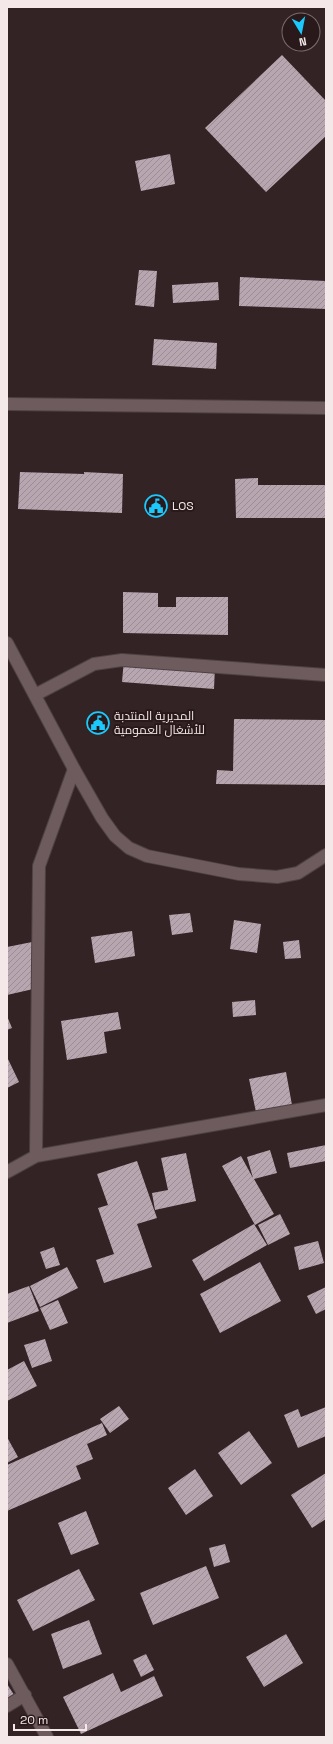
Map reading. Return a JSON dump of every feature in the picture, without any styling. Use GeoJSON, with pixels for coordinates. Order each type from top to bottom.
{"type":"FeatureCollection","features":[{"type":"Feature","properties":{"kind":"street"},"geometry":{"type":"LineString","coordinates":[[7,404],[326,408]]}},
{"type":"Feature","properties":{"kind":"street"},"geometry":{"type":"LineString","coordinates":[[7,643],[74,769],[115,836],[129,848],[147,856],[239,874],[277,877],[298,872],[326,855]]}},
{"type":"Feature","properties":{"kind":"street"},"geometry":{"type":"LineString","coordinates":[[35,695],[94,664],[122,660],[326,675]]}},
{"type":"Feature","properties":{"kind":"street"},"geometry":{"type":"LineString","coordinates":[[36,1156],[39,866],[74,769]]}},
{"type":"Feature","properties":{"kind":"street"},"geometry":{"type":"LineString","coordinates":[[7,1172],[36,1156],[325,1106]]}},
{"type":"Feature","properties":{"kind":"street"},"geometry":{"type":"LineString","coordinates":[[7,1664],[47,1737]]}},
{"type":"Feature","properties":{"kind":"street"},"geometry":{"type":"LineString","coordinates":[[7,1706],[25,1695]]}},
{"type":"Feature","properties":{"kind":"building"},"geometry":{"type":"Polygon","coordinates":[[[282,55],[326,101],[326,136],[266,192],[205,128],[282,55]]]}},
{"type":"Feature","properties":{"kind":"building"},"geometry":{"type":"Polygon","coordinates":[[[170,154],[175,184],[141,191],[135,161],[170,154]]]}},
{"type":"Feature","properties":{"kind":"building"},"geometry":{"type":"Polygon","coordinates":[[[139,270],[157,271],[154,307],[135,305],[139,270]]]}},
{"type":"Feature","properties":{"kind":"building"},"geometry":{"type":"Polygon","coordinates":[[[240,277],[326,281],[326,309],[239,306],[240,277]]]}},
{"type":"Feature","properties":{"kind":"building"},"geometry":{"type":"Polygon","coordinates":[[[218,282],[219,300],[173,303],[172,285],[218,282]]]}},
{"type":"Feature","properties":{"kind":"building"},"geometry":{"type":"Polygon","coordinates":[[[154,339],[217,343],[216,369],[152,365],[154,339]]]}},
{"type":"Feature","properties":{"kind":"building"},"geometry":{"type":"Polygon","coordinates":[[[20,472],[84,474],[84,472],[123,474],[122,513],[18,509],[20,472]]]}},
{"type":"Feature","properties":{"kind":"building"},"geometry":{"type":"Polygon","coordinates":[[[258,478],[258,485],[326,485],[326,518],[236,518],[235,479],[258,478]]]}},
{"type":"Feature","properties":{"kind":"building"},"geometry":{"type":"Polygon","coordinates":[[[123,592],[158,593],[158,607],[176,607],[176,597],[228,597],[228,635],[123,633],[123,592]]]}},
{"type":"Feature","properties":{"kind":"building"},"geometry":{"type":"Polygon","coordinates":[[[124,659],[215,666],[214,689],[122,682],[124,659]]]}},
{"type":"Feature","properties":{"kind":"building"},"geometry":{"type":"Polygon","coordinates":[[[234,719],[326,720],[325,785],[216,784],[217,770],[233,771],[234,719]]]}},
{"type":"Feature","properties":{"kind":"building"},"geometry":{"type":"Polygon","coordinates":[[[190,913],[193,932],[172,935],[169,915],[190,913]]]}},
{"type":"Feature","properties":{"kind":"building"},"geometry":{"type":"Polygon","coordinates":[[[234,920],[261,924],[257,953],[230,949],[234,920]]]}},
{"type":"Feature","properties":{"kind":"building"},"geometry":{"type":"Polygon","coordinates":[[[132,931],[135,956],[95,963],[91,937],[132,931]]]}},
{"type":"Feature","properties":{"kind":"building"},"geometry":{"type":"Polygon","coordinates":[[[299,940],[301,958],[285,959],[283,942],[299,940]]]}},
{"type":"Feature","properties":{"kind":"building"},"geometry":{"type":"Polygon","coordinates":[[[32,942],[42,987],[7,995],[7,947],[32,942]]]}},
{"type":"Feature","properties":{"kind":"building"},"geometry":{"type":"Polygon","coordinates":[[[255,1000],[256,1015],[233,1017],[232,1002],[255,1000]]]}},
{"type":"Feature","properties":{"kind":"building"},"geometry":{"type":"Polygon","coordinates":[[[118,1012],[121,1029],[104,1032],[107,1053],[67,1060],[61,1021],[118,1012]]]}},
{"type":"Feature","properties":{"kind":"building"},"geometry":{"type":"Polygon","coordinates":[[[7,1016],[12,1028],[7,1030],[7,1016]]]}},
{"type":"Feature","properties":{"kind":"building"},"geometry":{"type":"Polygon","coordinates":[[[7,1057],[19,1082],[7,1088],[7,1057]]]}},
{"type":"Feature","properties":{"kind":"building"},"geometry":{"type":"Polygon","coordinates":[[[286,1072],[292,1105],[256,1112],[249,1079],[286,1072]]]}},
{"type":"Feature","properties":{"kind":"building"},"geometry":{"type":"Polygon","coordinates":[[[326,1145],[326,1161],[290,1168],[287,1153],[326,1145]]]}},
{"type":"Feature","properties":{"kind":"building"},"geometry":{"type":"Polygon","coordinates":[[[270,1150],[277,1173],[254,1179],[274,1214],[255,1225],[222,1166],[241,1156],[253,1178],[247,1157],[270,1150]]]}},
{"type":"Feature","properties":{"kind":"building"},"geometry":{"type":"Polygon","coordinates":[[[186,1153],[196,1201],[155,1210],[152,1193],[168,1190],[161,1158],[186,1153]]]}},
{"type":"Feature","properties":{"kind":"building"},"geometry":{"type":"Polygon","coordinates":[[[137,1161],[157,1218],[137,1224],[152,1267],[104,1283],[96,1260],[114,1254],[98,1208],[108,1205],[97,1174],[137,1161]]]}},
{"type":"Feature","properties":{"kind":"building"},"geometry":{"type":"Polygon","coordinates":[[[280,1214],[290,1234],[268,1245],[258,1225],[280,1214]]]}},
{"type":"Feature","properties":{"kind":"building"},"geometry":{"type":"Polygon","coordinates":[[[254,1224],[267,1245],[204,1281],[192,1260],[254,1224]]]}},
{"type":"Feature","properties":{"kind":"building"},"geometry":{"type":"Polygon","coordinates":[[[318,1241],[324,1263],[299,1270],[294,1247],[318,1241]]]}},
{"type":"Feature","properties":{"kind":"building"},"geometry":{"type":"Polygon","coordinates":[[[54,1247],[60,1265],[46,1269],[40,1252],[54,1247]]]}},
{"type":"Feature","properties":{"kind":"building"},"geometry":{"type":"Polygon","coordinates":[[[260,1262],[281,1301],[220,1333],[200,1294],[260,1262]]]}},
{"type":"Feature","properties":{"kind":"building"},"geometry":{"type":"Polygon","coordinates":[[[67,1267],[78,1288],[40,1307],[30,1286],[67,1267]]]}},
{"type":"Feature","properties":{"kind":"building"},"geometry":{"type":"Polygon","coordinates":[[[29,1286],[39,1311],[7,1323],[7,1294],[29,1286]]]}},
{"type":"Feature","properties":{"kind":"building"},"geometry":{"type":"Polygon","coordinates":[[[326,1287],[326,1309],[316,1314],[307,1296],[326,1287]]]}},
{"type":"Feature","properties":{"kind":"building"},"geometry":{"type":"Polygon","coordinates":[[[58,1300],[68,1323],[50,1330],[40,1308],[58,1300]]]}},
{"type":"Feature","properties":{"kind":"building"},"geometry":{"type":"Polygon","coordinates":[[[45,1339],[52,1361],[32,1368],[24,1345],[45,1339]]]}},
{"type":"Feature","properties":{"kind":"building"},"geometry":{"type":"Polygon","coordinates":[[[24,1361],[37,1386],[7,1401],[7,1370],[24,1361]]]}},
{"type":"Feature","properties":{"kind":"building"},"geometry":{"type":"Polygon","coordinates":[[[119,1406],[129,1419],[110,1433],[100,1419],[119,1406]]]}},
{"type":"Feature","properties":{"kind":"building"},"geometry":{"type":"Polygon","coordinates":[[[326,1407],[326,1436],[298,1448],[284,1415],[298,1409],[301,1417],[326,1407]]]}},
{"type":"Feature","properties":{"kind":"building"},"geometry":{"type":"Polygon","coordinates":[[[102,1423],[107,1435],[87,1444],[93,1459],[76,1466],[81,1479],[7,1511],[7,1465],[102,1423]]]}},
{"type":"Feature","properties":{"kind":"building"},"geometry":{"type":"Polygon","coordinates":[[[249,1431],[272,1463],[241,1485],[218,1453],[249,1431]]]}},
{"type":"Feature","properties":{"kind":"building"},"geometry":{"type":"Polygon","coordinates":[[[7,1437],[18,1457],[7,1463],[7,1437]]]}},
{"type":"Feature","properties":{"kind":"building"},"geometry":{"type":"Polygon","coordinates":[[[195,1469],[213,1496],[186,1515],[168,1488],[195,1469]]]}},
{"type":"Feature","properties":{"kind":"building"},"geometry":{"type":"Polygon","coordinates":[[[326,1473],[326,1519],[312,1528],[291,1495],[326,1473]]]}},
{"type":"Feature","properties":{"kind":"building"},"geometry":{"type":"Polygon","coordinates":[[[86,1511],[99,1544],[71,1555],[58,1523],[86,1511]]]}},
{"type":"Feature","properties":{"kind":"building"},"geometry":{"type":"Polygon","coordinates":[[[225,1544],[230,1562],[214,1567],[209,1548],[225,1544]]]}},
{"type":"Feature","properties":{"kind":"building"},"geometry":{"type":"Polygon","coordinates":[[[206,1566],[219,1598],[153,1625],[140,1593],[206,1566]]]}},
{"type":"Feature","properties":{"kind":"building"},"geometry":{"type":"Polygon","coordinates":[[[79,1569],[95,1600],[33,1631],[17,1600],[79,1569]]]}},
{"type":"Feature","properties":{"kind":"building"},"geometry":{"type":"Polygon","coordinates":[[[89,1620],[102,1654],[63,1669],[51,1634],[89,1620]]]}},
{"type":"Feature","properties":{"kind":"building"},"geometry":{"type":"Polygon","coordinates":[[[286,1634],[303,1663],[264,1687],[246,1657],[286,1634]]]}},
{"type":"Feature","properties":{"kind":"building"},"geometry":{"type":"Polygon","coordinates":[[[146,1654],[154,1670],[141,1677],[133,1660],[146,1654]]]}},
{"type":"Feature","properties":{"kind":"building"},"geometry":{"type":"Polygon","coordinates":[[[113,1673],[121,1692],[154,1676],[163,1696],[81,1734],[63,1697],[113,1673]]]}},
{"type":"Feature","properties":{"kind":"building"},"geometry":{"type":"Polygon","coordinates":[[[7,1684],[18,1701],[7,1707],[7,1684]]]}},
{"type":"Feature","properties":{"kind":"place","name":"LOS"},"geometry":{"type":"Point","coordinates":[156,506]}},
{"type":"Feature","properties":{"kind":"place","name":"المديرية المنتدبة للأشغال العمومية"},"geometry":{"type":"Point","coordinates":[98,723]}}]}
